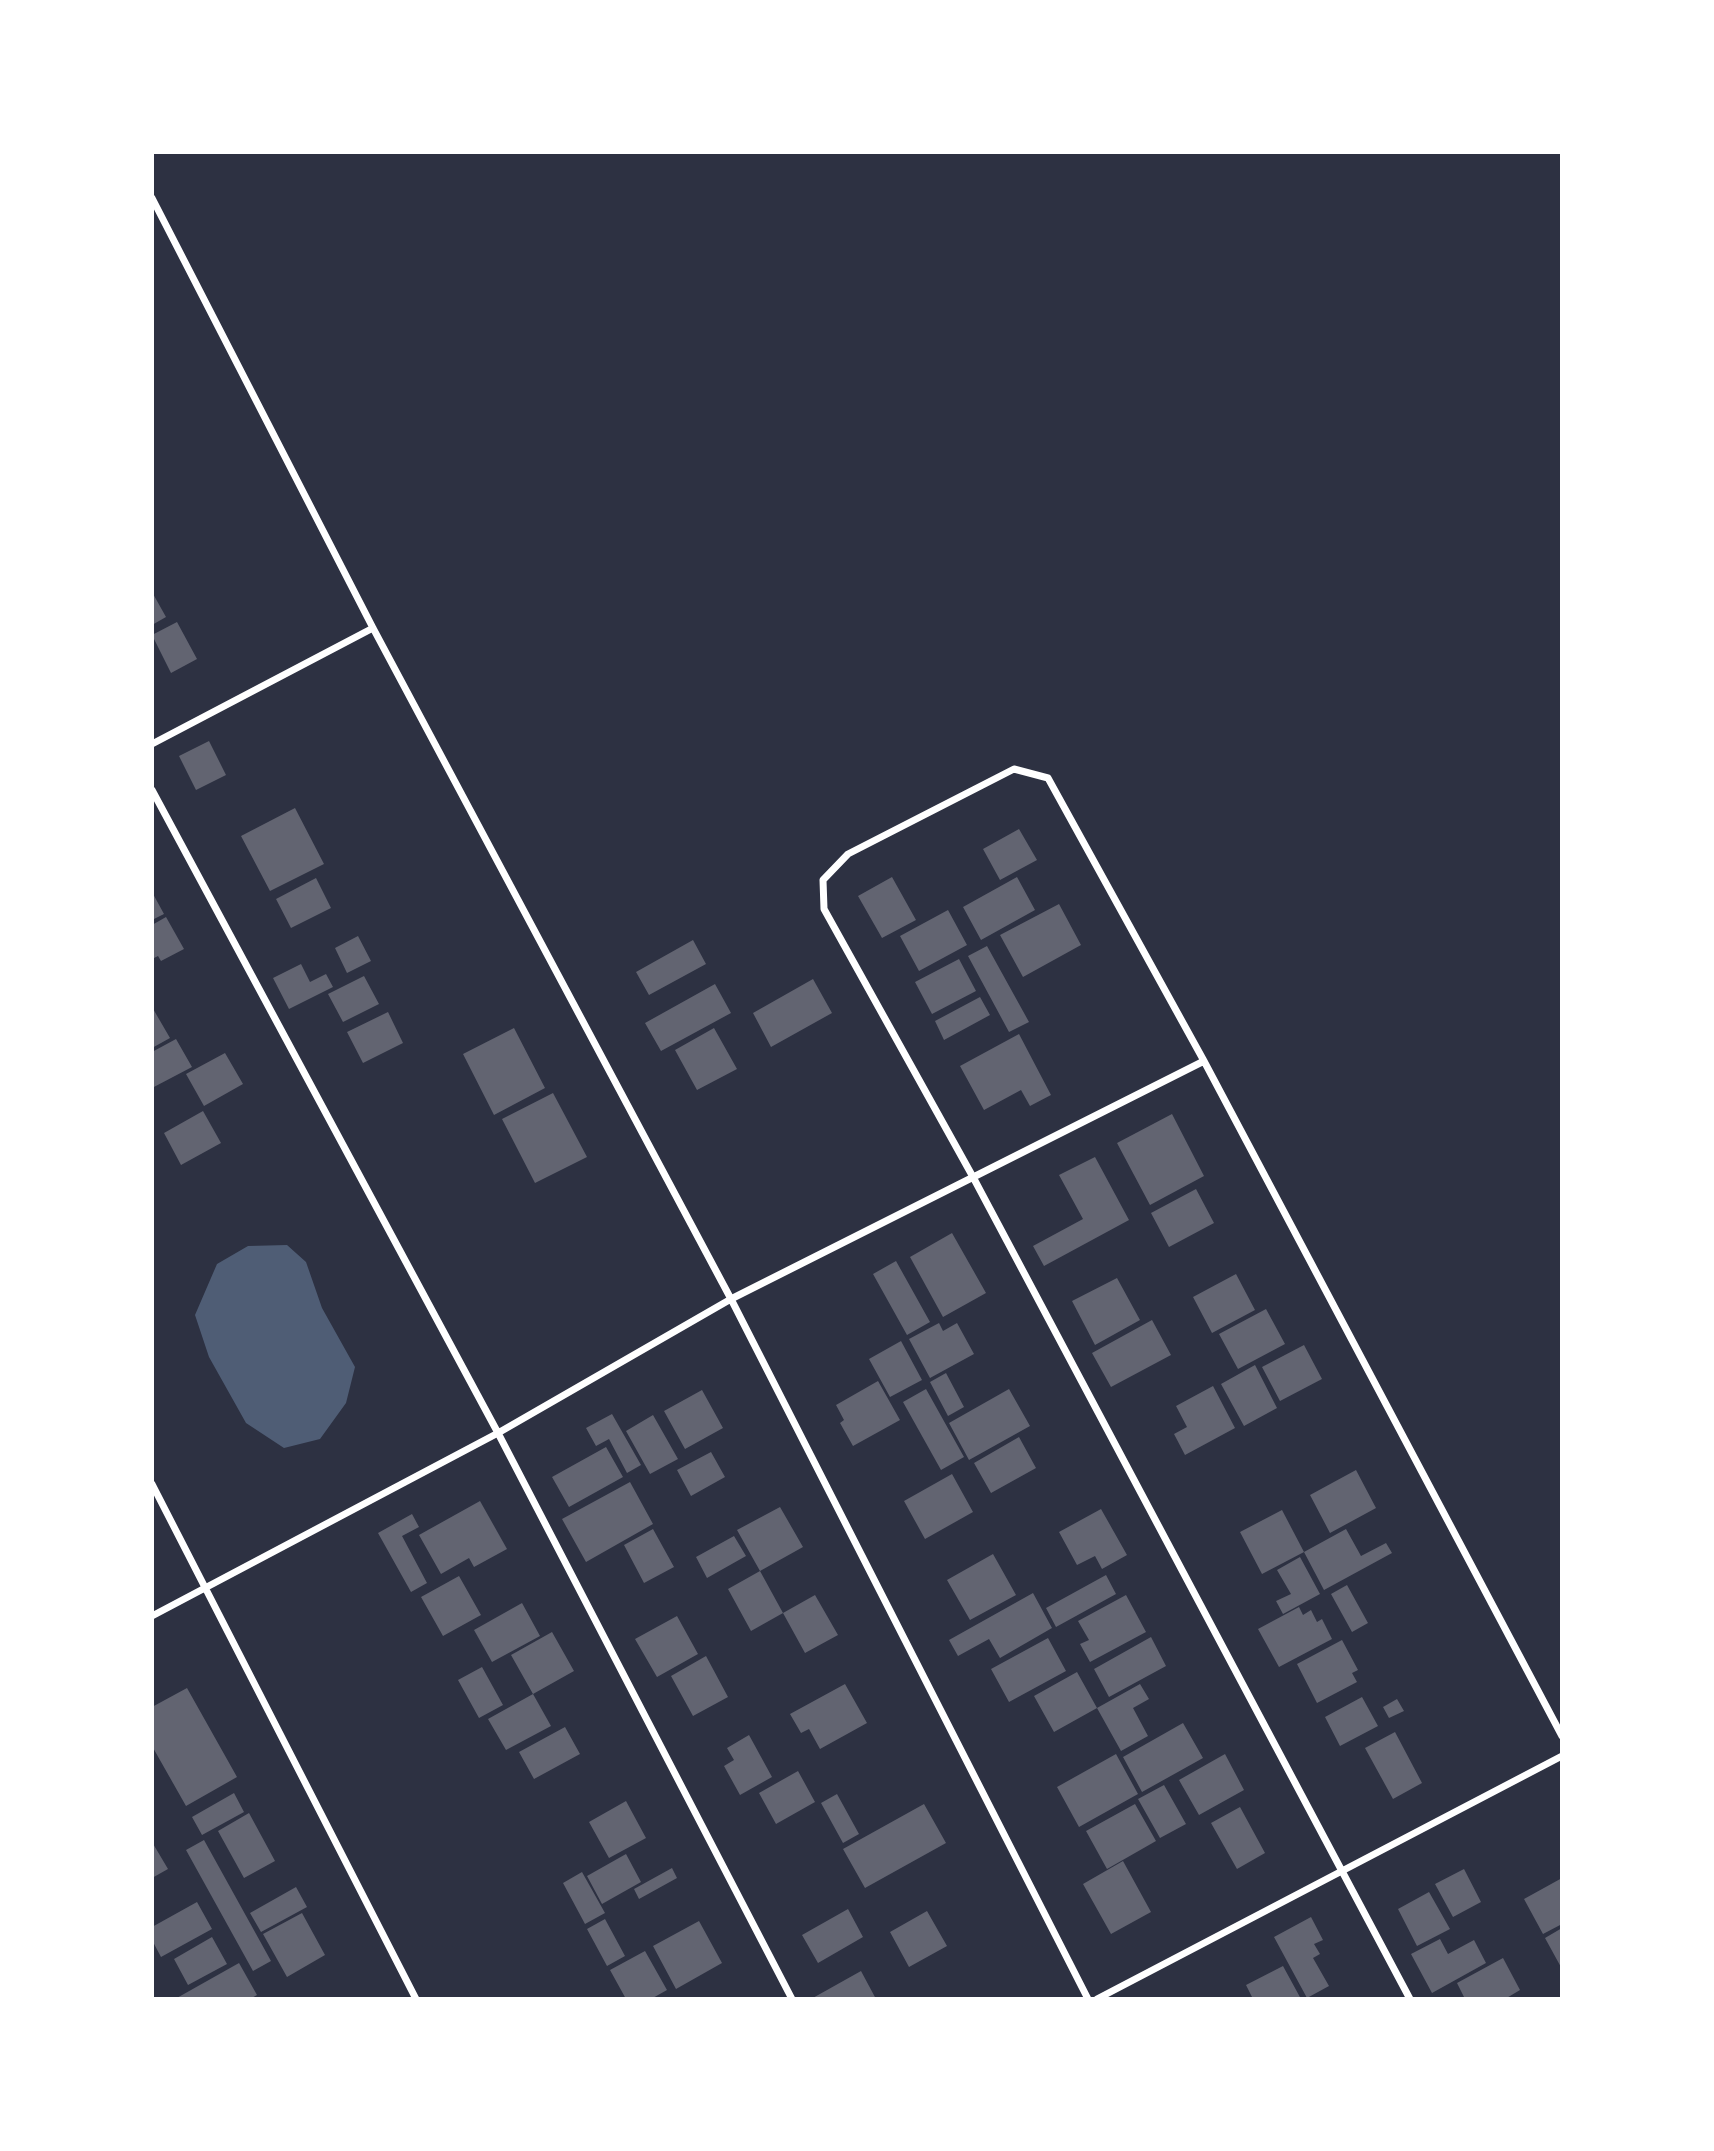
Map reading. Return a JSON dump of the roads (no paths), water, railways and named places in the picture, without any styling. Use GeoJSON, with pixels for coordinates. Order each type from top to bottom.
{"type":"FeatureCollection","features":[{"type":"Feature","properties":{"kind":"street"},"geometry":{"type":"LineString","coordinates":[[152,198],[373,628],[731,1299],[1088,1999]]}},
{"type":"Feature","properties":{"kind":"street"},"geometry":{"type":"LineString","coordinates":[[152,744],[373,628]]}},
{"type":"Feature","properties":{"kind":"street"},"geometry":{"type":"LineString","coordinates":[[1410,1999],[973,1177],[824,909],[823,880],[848,854],[1014,769],[1048,778],[1204,1061],[1562,1736]]}},
{"type":"Feature","properties":{"kind":"street"},"geometry":{"type":"LineString","coordinates":[[152,790],[498,1433],[792,1999]]}},
{"type":"Feature","properties":{"kind":"street"},"geometry":{"type":"LineString","coordinates":[[152,1616],[498,1433],[731,1299],[1204,1061]]}},
{"type":"Feature","properties":{"kind":"street"},"geometry":{"type":"LineString","coordinates":[[152,1484],[208,1588],[416,1999]]}},
{"type":"Feature","properties":{"kind":"street"},"geometry":{"type":"LineString","coordinates":[[1097,1999],[1342,1868],[1562,1756]]}},
{"type":"Feature","properties":{"kind":"water"},"geometry":{"type":"Polygon","coordinates":[[[287,1245],[306,1262],[322,1308],[355,1367],[346,1403],[320,1439],[284,1448],[246,1423],[209,1357],[195,1315],[217,1264],[248,1246],[287,1245]]]}}]}
